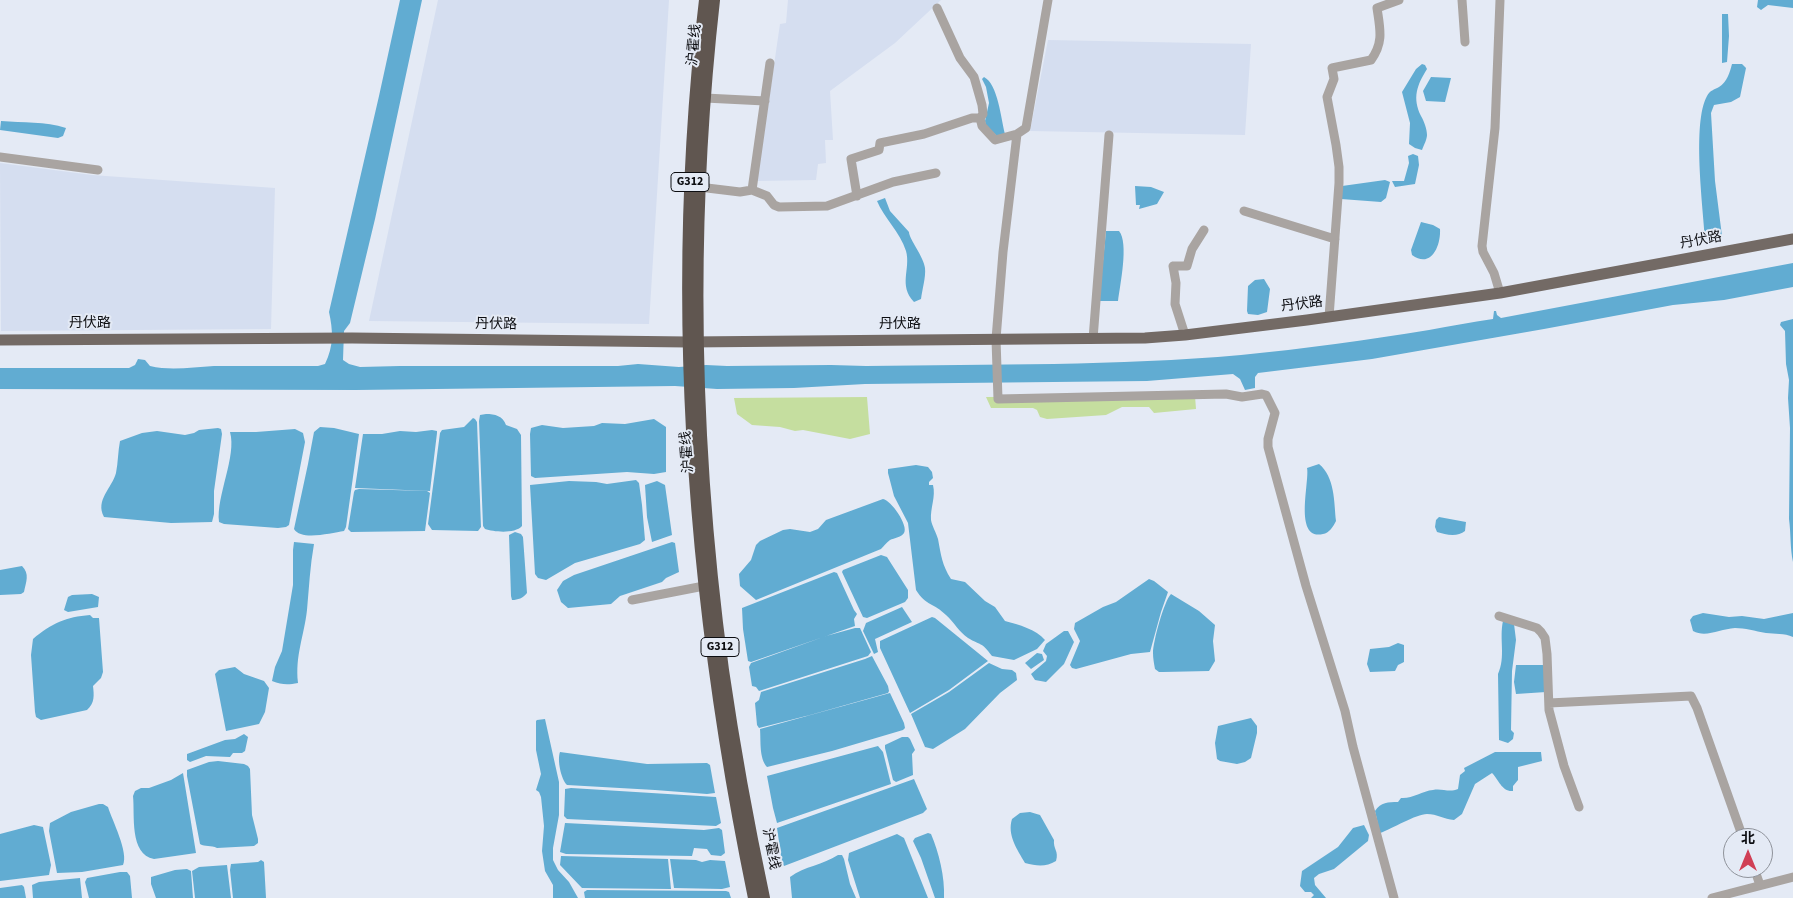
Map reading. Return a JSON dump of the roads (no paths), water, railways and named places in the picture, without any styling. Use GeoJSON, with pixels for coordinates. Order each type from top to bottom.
{"type":"FeatureCollection","features":[{"type":"Feature","properties":{"kind":"highway","name":"沪霍线"},"geometry":{"type":"LineString","coordinates":[[705,0],[696,98],[693,342],[699,542],[723,734],[754,898]]}},
{"type":"Feature","properties":{"kind":"highway","name":"沪霍线"},"geometry":{"type":"LineString","coordinates":[[695,186],[714,0]]}},
{"type":"Feature","properties":{"kind":"highway","name":"沪霍线"},"geometry":{"type":"LineString","coordinates":[[695,393],[708,541],[723,671],[738,763],[764,898]]}},
{"type":"Feature","properties":{"kind":"main road","name":"丹伏路"},"geometry":{"type":"LineString","coordinates":[[0,340],[352,338],[996,343],[1145,338],[1184,335],[1500,294],[1793,239]]}},
{"type":"Feature","properties":{"kind":"street"},"geometry":{"type":"LineString","coordinates":[[937,8],[960,58],[974,77],[982,105],[983,114],[980,118],[982,126],[996,140],[1017,134],[1026,128],[1048,0]]}},
{"type":"Feature","properties":{"kind":"street"},"geometry":{"type":"LineString","coordinates":[[1329,317],[1339,167],[1327,98],[1334,79],[1332,68],[1371,60],[1378,51],[1380,43],[1377,8],[1399,0]]}},
{"type":"Feature","properties":{"kind":"street"},"geometry":{"type":"LineString","coordinates":[[1462,0],[1465,42]]}},
{"type":"Feature","properties":{"kind":"street"},"geometry":{"type":"LineString","coordinates":[[1500,0],[1495,128],[1482,246],[1483,252],[1494,273],[1500,294]]}},
{"type":"Feature","properties":{"kind":"street"},"geometry":{"type":"LineString","coordinates":[[752,190],[770,63]]}},
{"type":"Feature","properties":{"kind":"street"},"geometry":{"type":"LineString","coordinates":[[705,98],[765,101]]}},
{"type":"Feature","properties":{"kind":"street"},"geometry":{"type":"LineString","coordinates":[[857,196],[851,159],[879,150],[880,143],[924,134],[972,118],[980,118]]}},
{"type":"Feature","properties":{"kind":"street"},"geometry":{"type":"LineString","coordinates":[[1017,134],[1003,252],[996,343],[998,399],[1226,394],[1242,397],[1266,395],[1275,413],[1268,439],[1268,447],[1306,586],[1343,702],[1352,747],[1394,898]]}},
{"type":"Feature","properties":{"kind":"street"},"geometry":{"type":"LineString","coordinates":[[1093,339],[1109,135]]}},
{"type":"Feature","properties":{"kind":"street"},"geometry":{"type":"LineString","coordinates":[[0,157],[98,170]]}},
{"type":"Feature","properties":{"kind":"street"},"geometry":{"type":"LineString","coordinates":[[695,186],[740,192],[752,190],[766,196],[774,205],[779,207],[827,206],[893,182],[936,173]]}},
{"type":"Feature","properties":{"kind":"street"},"geometry":{"type":"LineString","coordinates":[[1244,211],[1334,239]]}},
{"type":"Feature","properties":{"kind":"street"},"geometry":{"type":"LineString","coordinates":[[1184,335],[1175,304],[1176,283],[1173,266],[1187,266],[1192,249],[1204,230]]}},
{"type":"Feature","properties":{"kind":"street"},"geometry":{"type":"LineString","coordinates":[[632,600],[704,586]]}},
{"type":"Feature","properties":{"kind":"street"},"geometry":{"type":"LineString","coordinates":[[1499,616],[1537,628],[1545,638],[1549,710],[1564,766],[1579,807]]}},
{"type":"Feature","properties":{"kind":"street"},"geometry":{"type":"LineString","coordinates":[[1550,703],[1691,696],[1740,828]]}},
{"type":"Feature","properties":{"kind":"street"},"geometry":{"type":"LineString","coordinates":[[1712,898],[1793,877]]}},
{"type":"Feature","properties":{"kind":"street"},"geometry":{"type":"LineString","coordinates":[[1758,878],[1760,885]]}},
{"type":"Feature","properties":{"kind":"water"},"geometry":{"type":"Polygon","coordinates":[[[400,0],[422,0],[375,219],[350,323],[344,331],[343,360],[360,367],[618,366],[638,364],[679,367],[706,365],[866,366],[1054,364],[1194,359],[1288,350],[1429,330],[1493,319],[1494,311],[1501,318],[1793,263],[1793,287],[1724,300],[1673,305],[1372,359],[1258,373],[1255,377],[1255,388],[1245,390],[1240,379],[1233,374],[1147,381],[865,384],[794,388],[717,389],[675,386],[356,390],[0,389],[0,368],[129,368],[135,365],[138,359],[145,360],[150,366],[166,368],[318,366],[325,364],[332,338],[329,312],[400,0]]]}},
{"type":"Feature","properties":{"kind":"water"},"geometry":{"type":"Polygon","coordinates":[[[1758,0],[1793,0],[1793,8],[1768,5],[1761,10],[1757,7],[1758,0]]]}},
{"type":"Feature","properties":{"kind":"water"},"geometry":{"type":"Polygon","coordinates":[[[1722,14],[1728,14],[1729,36],[1727,62],[1722,63],[1722,14]]]}},
{"type":"Feature","properties":{"kind":"water"},"geometry":{"type":"Polygon","coordinates":[[[1422,64],[1427,69],[1418,86],[1416,97],[1418,109],[1427,133],[1422,150],[1409,144],[1410,123],[1402,92],[1416,69],[1422,64]]]}},
{"type":"Feature","properties":{"kind":"water"},"geometry":{"type":"Polygon","coordinates":[[[1732,64],[1742,64],[1746,68],[1740,97],[1731,102],[1714,105],[1711,113],[1715,181],[1722,236],[1705,239],[1699,144],[1700,125],[1708,94],[1726,80],[1732,64]]]}},
{"type":"Feature","properties":{"kind":"water"},"geometry":{"type":"Polygon","coordinates":[[[984,77],[989,81],[996,94],[1005,134],[997,136],[986,126],[985,121],[989,103],[986,87],[982,79],[984,77]]]}},
{"type":"Feature","properties":{"kind":"water"},"geometry":{"type":"Polygon","coordinates":[[[1431,77],[1451,78],[1445,102],[1426,101],[1423,91],[1431,77]]]}},
{"type":"Feature","properties":{"kind":"water"},"geometry":{"type":"Polygon","coordinates":[[[1,121],[42,123],[66,128],[63,136],[58,138],[0,130],[1,121]]]}},
{"type":"Feature","properties":{"kind":"water"},"geometry":{"type":"Polygon","coordinates":[[[1413,154],[1418,156],[1419,165],[1415,184],[1395,187],[1392,181],[1404,181],[1409,163],[1408,156],[1413,154]]]}},
{"type":"Feature","properties":{"kind":"water"},"geometry":{"type":"Polygon","coordinates":[[[1385,180],[1390,182],[1386,198],[1381,202],[1341,199],[1342,186],[1385,180]]]}},
{"type":"Feature","properties":{"kind":"water"},"geometry":{"type":"Polygon","coordinates":[[[1135,186],[1151,187],[1164,192],[1157,204],[1139,209],[1140,205],[1136,205],[1135,186]]]}},
{"type":"Feature","properties":{"kind":"water"},"geometry":{"type":"Polygon","coordinates":[[[885,198],[890,211],[909,232],[924,264],[925,275],[921,299],[914,302],[909,296],[906,283],[906,251],[877,201],[885,198]]]}},
{"type":"Feature","properties":{"kind":"water"},"geometry":{"type":"Polygon","coordinates":[[[1421,222],[1440,229],[1439,242],[1434,254],[1425,259],[1419,259],[1412,255],[1411,250],[1421,222]]]}},
{"type":"Feature","properties":{"kind":"water"},"geometry":{"type":"Polygon","coordinates":[[[1106,231],[1119,231],[1122,237],[1124,254],[1118,301],[1099,301],[1106,231]]]}},
{"type":"Feature","properties":{"kind":"water"},"geometry":{"type":"Polygon","coordinates":[[[1264,279],[1270,289],[1267,312],[1258,315],[1248,314],[1248,286],[1255,280],[1264,279]]]}},
{"type":"Feature","properties":{"kind":"water"},"geometry":{"type":"Polygon","coordinates":[[[1793,319],[1793,562],[1789,519],[1789,380],[1786,364],[1785,331],[1780,325],[1781,322],[1793,319]]]}},
{"type":"Feature","properties":{"kind":"water"},"geometry":{"type":"Polygon","coordinates":[[[486,414],[501,418],[506,425],[517,429],[521,435],[522,526],[519,529],[504,532],[485,529],[483,526],[479,421],[480,415],[486,414]]]}},
{"type":"Feature","properties":{"kind":"water"},"geometry":{"type":"Polygon","coordinates":[[[473,418],[477,422],[481,527],[478,531],[432,530],[428,524],[440,433],[442,430],[464,427],[473,418]]]}},
{"type":"Feature","properties":{"kind":"water"},"geometry":{"type":"Polygon","coordinates":[[[654,419],[666,427],[666,472],[654,474],[627,472],[535,478],[531,476],[531,428],[542,425],[563,428],[594,426],[602,423],[625,424],[654,419]]]}},
{"type":"Feature","properties":{"kind":"water"},"geometry":{"type":"Polygon","coordinates":[[[320,427],[359,434],[346,527],[344,531],[303,535],[294,529],[314,432],[320,427]]]}},
{"type":"Feature","properties":{"kind":"water"},"geometry":{"type":"Polygon","coordinates":[[[221,429],[222,434],[214,491],[212,522],[171,523],[104,517],[102,511],[103,500],[116,473],[120,441],[142,433],[157,431],[185,435],[199,430],[221,429]]]}},
{"type":"Feature","properties":{"kind":"water"},"geometry":{"type":"Polygon","coordinates":[[[295,429],[303,433],[305,442],[289,525],[278,528],[219,522],[220,500],[231,453],[230,432],[295,429]]]}},
{"type":"Feature","properties":{"kind":"water"},"geometry":{"type":"Polygon","coordinates":[[[437,431],[437,433],[430,491],[355,488],[363,434],[437,431]]]}},
{"type":"Feature","properties":{"kind":"water"},"geometry":{"type":"Polygon","coordinates":[[[1319,464],[1324,469],[1331,483],[1336,521],[1327,532],[1314,534],[1308,528],[1306,520],[1307,468],[1319,464]]]}},
{"type":"Feature","properties":{"kind":"water"},"geometry":{"type":"Polygon","coordinates":[[[916,465],[928,467],[932,472],[933,478],[929,482],[929,485],[933,485],[934,489],[931,520],[944,564],[951,579],[965,582],[985,601],[995,607],[1005,621],[1027,628],[1041,636],[1045,640],[1037,649],[1014,660],[992,656],[983,646],[965,636],[946,615],[923,599],[916,590],[908,523],[894,496],[888,469],[916,465]]]}},
{"type":"Feature","properties":{"kind":"water"},"geometry":{"type":"Polygon","coordinates":[[[636,480],[639,483],[645,540],[640,544],[575,563],[546,580],[538,578],[535,574],[530,485],[569,481],[607,484],[636,480]]]}},
{"type":"Feature","properties":{"kind":"water"},"geometry":{"type":"Polygon","coordinates":[[[657,481],[665,485],[672,535],[652,542],[647,517],[645,485],[657,481]]]}},
{"type":"Feature","properties":{"kind":"water"},"geometry":{"type":"Polygon","coordinates":[[[359,489],[427,491],[430,493],[425,531],[351,532],[348,529],[354,492],[359,489]]]}},
{"type":"Feature","properties":{"kind":"water"},"geometry":{"type":"Polygon","coordinates":[[[883,499],[890,504],[902,519],[905,530],[903,534],[890,540],[881,549],[756,600],[740,586],[739,574],[751,560],[756,545],[760,541],[783,530],[790,529],[810,532],[818,529],[826,520],[883,499]]]}},
{"type":"Feature","properties":{"kind":"water"},"geometry":{"type":"Polygon","coordinates":[[[1439,517],[1466,522],[1465,531],[1455,535],[1437,532],[1435,527],[1436,520],[1439,517]]]}},
{"type":"Feature","properties":{"kind":"water"},"geometry":{"type":"Polygon","coordinates":[[[515,532],[523,537],[527,593],[516,600],[512,600],[509,535],[515,532]]]}},
{"type":"Feature","properties":{"kind":"water"},"geometry":{"type":"Polygon","coordinates":[[[294,542],[314,544],[306,620],[299,655],[298,683],[285,684],[272,681],[275,667],[282,651],[293,585],[294,542]]]}},
{"type":"Feature","properties":{"kind":"water"},"geometry":{"type":"Polygon","coordinates":[[[672,542],[675,543],[679,572],[662,582],[620,596],[611,604],[568,608],[561,602],[557,590],[563,581],[574,575],[672,542]]]}},
{"type":"Feature","properties":{"kind":"water"},"geometry":{"type":"Polygon","coordinates":[[[881,555],[887,557],[908,590],[908,598],[905,602],[867,618],[863,617],[842,572],[881,555]]]}},
{"type":"Feature","properties":{"kind":"water"},"geometry":{"type":"Polygon","coordinates":[[[22,566],[27,575],[24,592],[21,594],[0,595],[0,570],[22,566]]]}},
{"type":"Feature","properties":{"kind":"water"},"geometry":{"type":"Polygon","coordinates":[[[834,572],[837,573],[857,614],[854,619],[855,626],[751,662],[748,661],[742,608],[834,572]]]}},
{"type":"Feature","properties":{"kind":"water"},"geometry":{"type":"Polygon","coordinates":[[[1149,579],[1168,592],[1150,652],[1131,654],[1076,669],[1072,668],[1070,665],[1080,641],[1074,629],[1075,623],[1116,602],[1149,579]]]}},
{"type":"Feature","properties":{"kind":"water"},"geometry":{"type":"Polygon","coordinates":[[[92,594],[99,597],[98,607],[68,612],[64,610],[68,597],[92,594]]]}},
{"type":"Feature","properties":{"kind":"water"},"geometry":{"type":"Polygon","coordinates":[[[1171,594],[1199,611],[1215,625],[1213,641],[1215,661],[1209,671],[1159,672],[1155,669],[1153,653],[1155,640],[1162,613],[1171,594]]]}},
{"type":"Feature","properties":{"kind":"water"},"geometry":{"type":"Polygon","coordinates":[[[902,607],[912,622],[875,639],[878,652],[874,654],[863,631],[866,623],[902,607]]]}},
{"type":"Feature","properties":{"kind":"water"},"geometry":{"type":"Polygon","coordinates":[[[1703,613],[1764,619],[1793,613],[1793,637],[1739,628],[1703,634],[1698,633],[1693,631],[1690,620],[1693,616],[1703,613]]]}},
{"type":"Feature","properties":{"kind":"water"},"geometry":{"type":"Polygon","coordinates":[[[90,615],[93,618],[99,618],[103,672],[101,678],[93,686],[93,702],[87,710],[41,720],[36,717],[35,712],[31,655],[33,639],[60,622],[74,617],[90,615]]]}},
{"type":"Feature","properties":{"kind":"water"},"geometry":{"type":"Polygon","coordinates":[[[932,617],[988,661],[949,690],[910,713],[880,648],[880,641],[932,617]]]}},
{"type":"Feature","properties":{"kind":"water"},"geometry":{"type":"Polygon","coordinates":[[[1503,621],[1514,624],[1516,640],[1512,671],[1511,730],[1514,733],[1513,739],[1508,743],[1499,740],[1498,674],[1502,661],[1503,621]]]}},
{"type":"Feature","properties":{"kind":"water"},"geometry":{"type":"Polygon","coordinates":[[[860,628],[871,652],[868,656],[759,691],[756,687],[752,686],[749,667],[751,663],[826,636],[860,628]]]}},
{"type":"Feature","properties":{"kind":"water"},"geometry":{"type":"Polygon","coordinates":[[[1064,631],[1068,631],[1074,642],[1064,664],[1046,682],[1035,680],[1031,674],[1046,661],[1047,656],[1043,651],[1046,644],[1064,631]]]}},
{"type":"Feature","properties":{"kind":"water"},"geometry":{"type":"Polygon","coordinates":[[[1398,643],[1404,645],[1404,662],[1398,665],[1395,671],[1370,672],[1367,664],[1370,649],[1389,647],[1398,643]]]}},
{"type":"Feature","properties":{"kind":"water"},"geometry":{"type":"Polygon","coordinates":[[[1037,653],[1042,654],[1044,660],[1031,669],[1025,663],[1037,653]]]}},
{"type":"Feature","properties":{"kind":"water"},"geometry":{"type":"Polygon","coordinates":[[[872,656],[888,686],[888,693],[759,728],[757,725],[755,703],[759,700],[761,692],[872,656]]]}},
{"type":"Feature","properties":{"kind":"water"},"geometry":{"type":"Polygon","coordinates":[[[989,663],[1002,669],[1012,670],[1016,673],[1017,680],[1000,693],[965,729],[933,749],[925,747],[911,714],[949,692],[989,663]]]}},
{"type":"Feature","properties":{"kind":"water"},"geometry":{"type":"Polygon","coordinates":[[[1516,665],[1545,665],[1546,692],[1516,694],[1514,682],[1516,665]]]}},
{"type":"Feature","properties":{"kind":"water"},"geometry":{"type":"Polygon","coordinates":[[[235,667],[244,674],[264,681],[269,688],[265,712],[259,724],[226,731],[215,674],[219,670],[235,667]]]}},
{"type":"Feature","properties":{"kind":"water"},"geometry":{"type":"Polygon","coordinates":[[[890,693],[904,723],[905,728],[903,730],[832,751],[767,767],[764,763],[760,729],[890,693]]]}},
{"type":"Feature","properties":{"kind":"water"},"geometry":{"type":"Polygon","coordinates":[[[1251,718],[1257,726],[1257,733],[1251,758],[1237,764],[1217,759],[1215,743],[1218,726],[1251,718]]]}},
{"type":"Feature","properties":{"kind":"water"},"geometry":{"type":"Polygon","coordinates":[[[545,719],[559,782],[559,815],[553,848],[553,860],[578,898],[553,898],[553,885],[545,871],[542,851],[544,826],[541,797],[536,790],[541,774],[536,750],[536,721],[545,719]]]}},
{"type":"Feature","properties":{"kind":"water"},"geometry":{"type":"Polygon","coordinates":[[[244,734],[248,737],[245,751],[242,753],[233,753],[230,757],[206,756],[190,762],[187,760],[187,754],[225,740],[235,739],[244,734]]]}},
{"type":"Feature","properties":{"kind":"water"},"geometry":{"type":"Polygon","coordinates":[[[902,737],[910,739],[915,750],[912,754],[913,775],[896,782],[893,780],[885,745],[902,737]]]}},
{"type":"Feature","properties":{"kind":"water"},"geometry":{"type":"Polygon","coordinates":[[[878,746],[883,752],[891,784],[777,823],[767,776],[878,746]]]}},
{"type":"Feature","properties":{"kind":"water"},"geometry":{"type":"Polygon","coordinates":[[[560,752],[647,764],[707,763],[710,765],[715,793],[567,785],[560,769],[560,752]]]}},
{"type":"Feature","properties":{"kind":"water"},"geometry":{"type":"Polygon","coordinates":[[[1495,752],[1541,752],[1542,761],[1518,767],[1518,780],[1513,786],[1513,791],[1503,788],[1492,773],[1475,784],[1462,814],[1454,820],[1427,814],[1410,819],[1380,833],[1375,811],[1382,804],[1398,802],[1401,798],[1429,791],[1452,791],[1458,789],[1460,775],[1465,771],[1464,768],[1495,752]]]}},
{"type":"Feature","properties":{"kind":"water"},"geometry":{"type":"Polygon","coordinates":[[[218,761],[244,764],[250,769],[252,815],[258,839],[258,843],[254,846],[217,848],[200,844],[187,770],[209,762],[218,761]]]}},
{"type":"Feature","properties":{"kind":"water"},"geometry":{"type":"Polygon","coordinates":[[[183,773],[196,853],[154,859],[146,856],[140,850],[135,833],[133,796],[135,791],[171,780],[183,773]]]}},
{"type":"Feature","properties":{"kind":"water"},"geometry":{"type":"Polygon","coordinates":[[[914,779],[927,809],[923,813],[784,866],[782,863],[777,828],[914,779]]]}},
{"type":"Feature","properties":{"kind":"water"},"geometry":{"type":"Polygon","coordinates":[[[565,789],[716,797],[721,823],[716,826],[567,819],[564,816],[565,789]]]}},
{"type":"Feature","properties":{"kind":"water"},"geometry":{"type":"Polygon","coordinates":[[[99,804],[108,807],[122,845],[124,853],[123,865],[82,872],[57,873],[49,831],[50,823],[71,812],[99,804]]]}},
{"type":"Feature","properties":{"kind":"water"},"geometry":{"type":"Polygon","coordinates":[[[1030,812],[1040,815],[1054,840],[1057,858],[1052,863],[1034,865],[1025,863],[1014,842],[1011,831],[1012,819],[1020,813],[1030,812]]]}},
{"type":"Feature","properties":{"kind":"water"},"geometry":{"type":"Polygon","coordinates":[[[565,823],[704,830],[719,828],[722,830],[725,853],[721,856],[711,855],[707,849],[694,848],[692,856],[566,854],[560,852],[565,823]]]}},
{"type":"Feature","properties":{"kind":"water"},"geometry":{"type":"Polygon","coordinates":[[[34,825],[43,827],[51,865],[49,875],[0,881],[0,834],[34,825]]]}},
{"type":"Feature","properties":{"kind":"water"},"geometry":{"type":"Polygon","coordinates":[[[1364,825],[1369,835],[1368,841],[1334,869],[1319,874],[1314,878],[1315,885],[1326,898],[1311,898],[1314,895],[1311,892],[1305,892],[1300,886],[1302,871],[1338,847],[1353,828],[1364,825]]]}},
{"type":"Feature","properties":{"kind":"water"},"geometry":{"type":"Polygon","coordinates":[[[928,833],[931,834],[939,857],[944,882],[944,898],[935,898],[913,841],[915,838],[928,833]]]}},
{"type":"Feature","properties":{"kind":"water"},"geometry":{"type":"Polygon","coordinates":[[[897,834],[904,838],[928,898],[860,898],[848,860],[849,853],[897,834]]]}},
{"type":"Feature","properties":{"kind":"water"},"geometry":{"type":"Polygon","coordinates":[[[838,855],[842,855],[844,859],[850,884],[856,898],[792,898],[790,877],[838,855]]]}},
{"type":"Feature","properties":{"kind":"water"},"geometry":{"type":"Polygon","coordinates":[[[561,856],[668,859],[671,889],[582,888],[560,865],[561,856]]]}},
{"type":"Feature","properties":{"kind":"water"},"geometry":{"type":"Polygon","coordinates":[[[670,859],[702,862],[710,860],[725,861],[730,887],[722,889],[674,888],[670,859]]]}},
{"type":"Feature","properties":{"kind":"water"},"geometry":{"type":"Polygon","coordinates":[[[261,860],[264,862],[266,898],[233,898],[231,864],[258,862],[261,860]]]}},
{"type":"Feature","properties":{"kind":"water"},"geometry":{"type":"Polygon","coordinates":[[[227,865],[231,898],[195,898],[192,871],[199,867],[227,865]]]}},
{"type":"Feature","properties":{"kind":"water"},"geometry":{"type":"Polygon","coordinates":[[[187,869],[191,871],[193,898],[156,898],[151,884],[151,877],[175,870],[187,869]]]}},
{"type":"Feature","properties":{"kind":"water"},"geometry":{"type":"Polygon","coordinates":[[[127,872],[130,876],[132,898],[89,898],[85,882],[87,878],[127,872]]]}},
{"type":"Feature","properties":{"kind":"water"},"geometry":{"type":"Polygon","coordinates":[[[80,878],[82,898],[33,898],[32,885],[39,882],[80,878]]]}},
{"type":"Feature","properties":{"kind":"water"},"geometry":{"type":"Polygon","coordinates":[[[22,885],[26,898],[0,898],[0,888],[22,885]]]}},
{"type":"Feature","properties":{"kind":"water"},"geometry":{"type":"Polygon","coordinates":[[[587,890],[726,891],[729,892],[731,898],[585,898],[584,892],[587,890]]]}}]}
